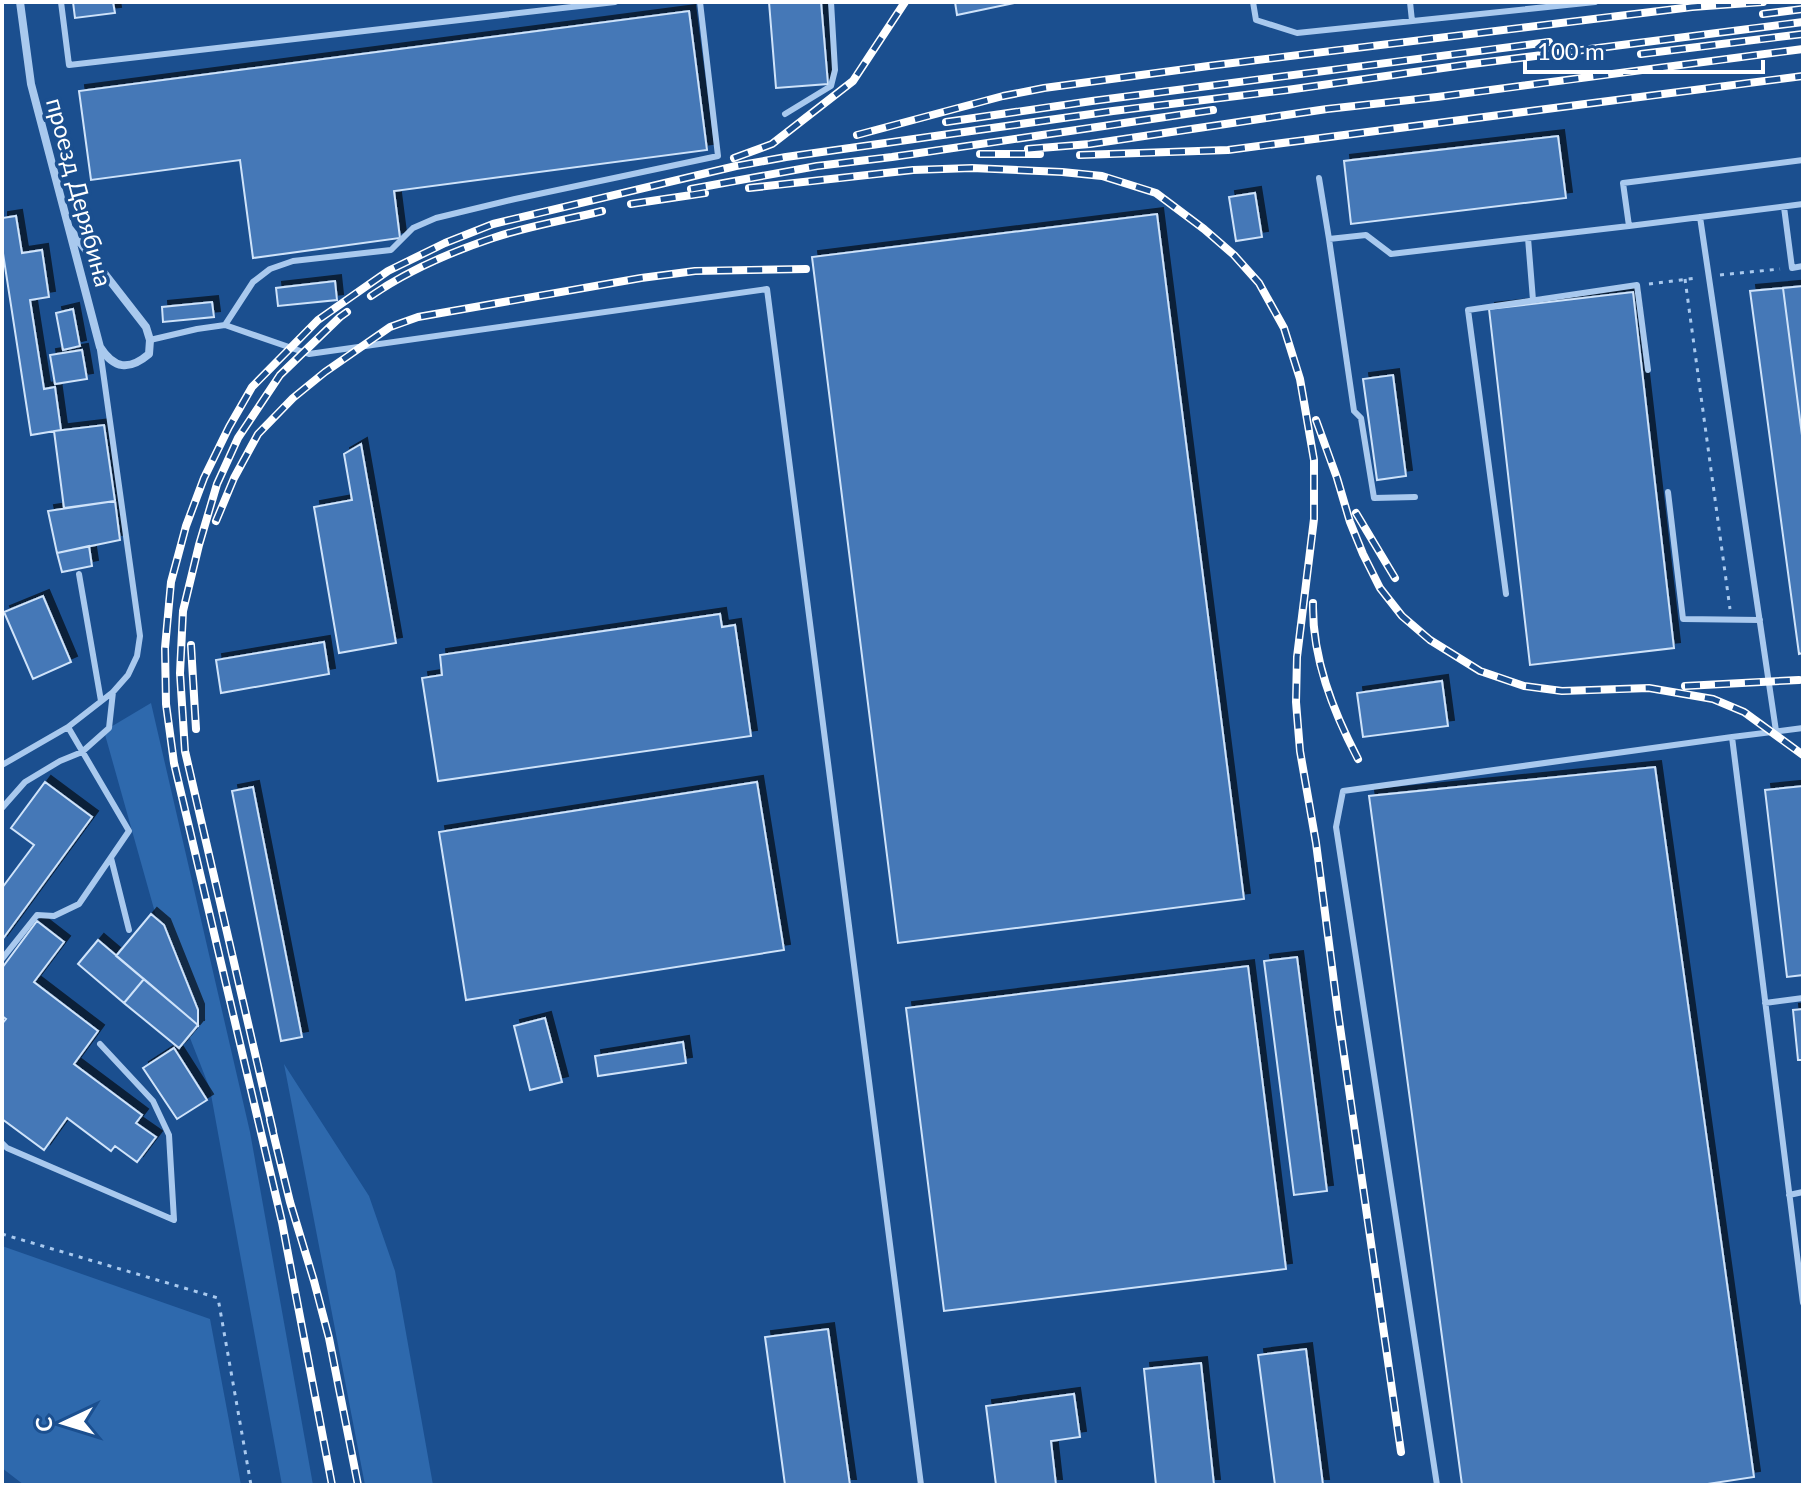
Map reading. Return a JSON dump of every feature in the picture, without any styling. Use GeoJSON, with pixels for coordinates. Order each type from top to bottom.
{"type":"FeatureCollection","features":[{"type":"Feature","properties":{"kind":"street","name":"проезд Дерябина"},"geometry":{"type":"LineString","coordinates":[[20,2],[31,84],[100,347]]}},
{"type":"Feature","properties":{"kind":"street"},"geometry":{"type":"LineString","coordinates":[[69,228],[146,327],[150,340],[149,354],[137,364],[120,366],[106,357],[100,347]]}},
{"type":"Feature","properties":{"kind":"lane"},"geometry":{"type":"LineString","coordinates":[[61,2],[69,65],[615,2]]}},
{"type":"Feature","properties":{"kind":"lane"},"geometry":{"type":"LineString","coordinates":[[225,325],[253,282],[270,269],[293,261],[391,250],[413,228],[436,218],[718,156],[700,2]]}},
{"type":"Feature","properties":{"kind":"lane"},"geometry":{"type":"LineString","coordinates":[[785,114],[831,86],[835,70],[831,2]]}},
{"type":"Feature","properties":{"kind":"lane"},"geometry":{"type":"LineString","coordinates":[[1253,2],[1256,20],[1297,33],[1595,2]]}},
{"type":"Feature","properties":{"kind":"lane"},"geometry":{"type":"LineString","coordinates":[[1410,2],[1412,21]]}},
{"type":"Feature","properties":{"kind":"lane"},"geometry":{"type":"LineString","coordinates":[[1629,226],[1623,183],[1803,160]]}},
{"type":"Feature","properties":{"kind":"lane"},"geometry":{"type":"LineString","coordinates":[[1319,178],[1354,411],[1361,418],[1374,498],[1415,497]]}},
{"type":"Feature","properties":{"kind":"lane"},"geometry":{"type":"LineString","coordinates":[[1329,239],[1366,235],[1391,254],[1803,204]]}},
{"type":"Feature","properties":{"kind":"lane"},"geometry":{"type":"LineString","coordinates":[[1784,207],[1792,268],[1803,266]]}},
{"type":"Feature","properties":{"kind":"lane"},"geometry":{"type":"LineString","coordinates":[[1700,217],[1776,731]]}},
{"type":"Feature","properties":{"kind":"lane"},"geometry":{"type":"LineString","coordinates":[[1528,238],[1533,300]]}},
{"type":"Feature","properties":{"kind":"lane"},"geometry":{"type":"LineString","coordinates":[[1506,594],[1468,310],[1637,285],[1648,370]]}},
{"type":"Feature","properties":{"kind":"lane"},"geometry":{"type":"LineString","coordinates":[[150,340],[225,325],[309,354],[767,289],[921,1485]]}},
{"type":"Feature","properties":{"kind":"lane"},"geometry":{"type":"LineString","coordinates":[[2,765],[68,727],[113,692],[128,675],[137,656],[140,636],[100,347]]}},
{"type":"Feature","properties":{"kind":"lane"},"geometry":{"type":"LineString","coordinates":[[1668,492],[1683,619],[1760,620]]}},
{"type":"Feature","properties":{"kind":"lane"},"geometry":{"type":"LineString","coordinates":[[79,574],[101,701]]}},
{"type":"Feature","properties":{"kind":"lane"},"geometry":{"type":"LineString","coordinates":[[2,808],[25,782],[82,752],[109,728],[113,692]]}},
{"type":"Feature","properties":{"kind":"lane"},"geometry":{"type":"LineString","coordinates":[[2,959],[37,915],[54,916],[79,904],[129,831],[68,727]]}},
{"type":"Feature","properties":{"kind":"lane"},"geometry":{"type":"LineString","coordinates":[[1437,1485],[1336,827],[1343,791],[1803,728]]}},
{"type":"Feature","properties":{"kind":"lane"},"geometry":{"type":"LineString","coordinates":[[1732,737],[1803,1303]]}},
{"type":"Feature","properties":{"kind":"lane"},"geometry":{"type":"LineString","coordinates":[[111,858],[129,930]]}},
{"type":"Feature","properties":{"kind":"lane"},"geometry":{"type":"LineString","coordinates":[[1765,1003],[1803,998]]}},
{"type":"Feature","properties":{"kind":"lane"},"geometry":{"type":"LineString","coordinates":[[2,1143],[7,1148],[174,1220],[169,1135],[153,1101],[100,1044]]}},
{"type":"Feature","properties":{"kind":"lane"},"geometry":{"type":"LineString","coordinates":[[1789,1195],[1803,1192]]}},
{"type":"Feature","properties":{"kind":"path"},"geometry":{"type":"LineString","coordinates":[[1685,279],[1732,620]]}},
{"type":"Feature","properties":{"kind":"path"},"geometry":{"type":"LineString","coordinates":[[2,1234],[218,1298],[251,1485]]}},
{"type":"Feature","properties":{"kind":"shaded area"},"geometry":{"type":"Polygon","coordinates":[[[151,703],[250,1132],[313,1485],[282,1485],[210,1089],[154,946],[163,941],[104,731],[151,703]]]}},
{"type":"Feature","properties":{"kind":"shaded area"},"geometry":{"type":"Polygon","coordinates":[[[284,1064],[369,1196],[395,1271],[433,1485],[365,1485],[284,1064]]]}},
{"type":"Feature","properties":{"kind":"shaded area"},"geometry":{"type":"Polygon","coordinates":[[[2,1246],[210,1319],[241,1485],[24,1485],[2,1468],[2,1246]]]}},
{"type":"Feature","properties":{"kind":"building"},"geometry":{"type":"Polygon","coordinates":[[[73,2],[113,2],[115,13],[75,18],[73,2]]]}},
{"type":"Feature","properties":{"kind":"building"},"geometry":{"type":"Polygon","coordinates":[[[769,2],[821,2],[828,84],[776,88],[769,2]]]}},
{"type":"Feature","properties":{"kind":"building"},"geometry":{"type":"Polygon","coordinates":[[[955,2],[1019,2],[957,15],[955,2]]]}},
{"type":"Feature","properties":{"kind":"building"},"geometry":{"type":"Polygon","coordinates":[[[689,11],[707,150],[394,191],[400,238],[253,258],[240,160],[91,180],[79,91],[689,11]]]}},
{"type":"Feature","properties":{"kind":"building"},"geometry":{"type":"Polygon","coordinates":[[[1558,136],[1566,198],[1351,224],[1344,161],[1558,136]]]}},
{"type":"Feature","properties":{"kind":"building"},"geometry":{"type":"Polygon","coordinates":[[[1255,193],[1262,237],[1236,241],[1229,197],[1255,193]]]}},
{"type":"Feature","properties":{"kind":"building"},"geometry":{"type":"Polygon","coordinates":[[[1157,214],[1244,899],[898,943],[812,257],[1157,214]]]}},
{"type":"Feature","properties":{"kind":"building"},"geometry":{"type":"Polygon","coordinates":[[[16,216],[22,253],[42,250],[49,297],[30,300],[44,389],[55,387],[61,430],[31,435],[2,247],[2,218],[16,216]]]}},
{"type":"Feature","properties":{"kind":"building"},"geometry":{"type":"Polygon","coordinates":[[[335,281],[337,300],[278,306],[276,288],[335,281]]]}},
{"type":"Feature","properties":{"kind":"building"},"geometry":{"type":"Polygon","coordinates":[[[1803,286],[1803,443],[1783,288],[1803,286]]]}},
{"type":"Feature","properties":{"kind":"building"},"geometry":{"type":"Polygon","coordinates":[[[1783,288],[1803,443],[1803,653],[1799,654],[1750,291],[1783,288]]]}},
{"type":"Feature","properties":{"kind":"building"},"geometry":{"type":"Polygon","coordinates":[[[1633,292],[1674,648],[1530,665],[1489,309],[1633,292]]]}},
{"type":"Feature","properties":{"kind":"building"},"geometry":{"type":"Polygon","coordinates":[[[212,302],[214,317],[163,322],[162,307],[212,302]]]}},
{"type":"Feature","properties":{"kind":"building"},"geometry":{"type":"Polygon","coordinates":[[[73,309],[80,346],[63,350],[56,313],[73,309]]]}},
{"type":"Feature","properties":{"kind":"building"},"geometry":{"type":"Polygon","coordinates":[[[82,350],[87,379],[55,384],[50,355],[82,350]]]}},
{"type":"Feature","properties":{"kind":"building"},"geometry":{"type":"Polygon","coordinates":[[[1393,375],[1406,476],[1377,480],[1363,379],[1393,375]]]}},
{"type":"Feature","properties":{"kind":"building"},"geometry":{"type":"Polygon","coordinates":[[[104,425],[115,501],[64,508],[54,431],[104,425]]]}},
{"type":"Feature","properties":{"kind":"building"},"geometry":{"type":"Polygon","coordinates":[[[361,444],[396,643],[339,653],[314,507],[352,500],[344,454],[361,444]]]}},
{"type":"Feature","properties":{"kind":"building"},"geometry":{"type":"Polygon","coordinates":[[[115,501],[120,540],[57,553],[48,511],[115,501]]]}},
{"type":"Feature","properties":{"kind":"building"},"geometry":{"type":"Polygon","coordinates":[[[89,546],[92,566],[62,572],[57,553],[89,546]]]}},
{"type":"Feature","properties":{"kind":"building"},"geometry":{"type":"Polygon","coordinates":[[[43,596],[71,662],[33,679],[4,612],[43,596]]]}},
{"type":"Feature","properties":{"kind":"building"},"geometry":{"type":"Polygon","coordinates":[[[720,614],[722,627],[735,625],[751,736],[438,781],[422,678],[442,675],[440,655],[720,614]]]}},
{"type":"Feature","properties":{"kind":"building"},"geometry":{"type":"Polygon","coordinates":[[[324,642],[329,674],[221,693],[216,660],[324,642]]]}},
{"type":"Feature","properties":{"kind":"building"},"geometry":{"type":"Polygon","coordinates":[[[1442,681],[1448,726],[1363,737],[1357,693],[1442,681]]]}},
{"type":"Feature","properties":{"kind":"building"},"geometry":{"type":"Polygon","coordinates":[[[1655,767],[1754,1477],[1701,1485],[1462,1485],[1369,796],[1655,767]]]}},
{"type":"Feature","properties":{"kind":"building"},"geometry":{"type":"Polygon","coordinates":[[[45,782],[92,817],[2,940],[2,888],[34,845],[11,828],[45,782]]]}},
{"type":"Feature","properties":{"kind":"building"},"geometry":{"type":"Polygon","coordinates":[[[757,782],[784,950],[466,1000],[439,832],[757,782]]]}},
{"type":"Feature","properties":{"kind":"building"},"geometry":{"type":"Polygon","coordinates":[[[1803,786],[1803,975],[1787,977],[1765,790],[1803,786]]]}},
{"type":"Feature","properties":{"kind":"building"},"geometry":{"type":"Polygon","coordinates":[[[253,787],[302,1037],[281,1041],[232,791],[253,787]]]}},
{"type":"Feature","properties":{"kind":"building"},"geometry":{"type":"Polygon","coordinates":[[[151,914],[164,925],[198,1010],[198,1025],[116,956],[151,914]]]}},
{"type":"Feature","properties":{"kind":"building"},"geometry":{"type":"Polygon","coordinates":[[[37,921],[64,942],[34,982],[98,1031],[74,1064],[142,1115],[136,1123],[156,1137],[137,1162],[115,1146],[111,1151],[67,1118],[44,1150],[2,1119],[2,1024],[6,1019],[2,1016],[2,968],[37,921]]]}},
{"type":"Feature","properties":{"kind":"building"},"geometry":{"type":"Polygon","coordinates":[[[98,940],[144,979],[124,1003],[78,964],[98,940]]]}},
{"type":"Feature","properties":{"kind":"building"},"geometry":{"type":"Polygon","coordinates":[[[1297,957],[1327,1191],[1294,1195],[1264,961],[1297,957]]]}},
{"type":"Feature","properties":{"kind":"building"},"geometry":{"type":"Polygon","coordinates":[[[1248,966],[1286,1269],[944,1311],[906,1008],[1248,966]]]}},
{"type":"Feature","properties":{"kind":"building"},"geometry":{"type":"Polygon","coordinates":[[[144,979],[198,1025],[179,1048],[124,1003],[144,979]]]}},
{"type":"Feature","properties":{"kind":"building"},"geometry":{"type":"Polygon","coordinates":[[[1803,1009],[1803,1060],[1798,1060],[1793,1010],[1803,1009]]]}},
{"type":"Feature","properties":{"kind":"building"},"geometry":{"type":"Polygon","coordinates":[[[545,1018],[562,1082],[530,1090],[514,1026],[545,1018]]]}},
{"type":"Feature","properties":{"kind":"building"},"geometry":{"type":"Polygon","coordinates":[[[683,1042],[686,1063],[598,1076],[595,1056],[683,1042]]]}},
{"type":"Feature","properties":{"kind":"building"},"geometry":{"type":"Polygon","coordinates":[[[174,1048],[207,1100],[177,1119],[143,1068],[174,1048]]]}},
{"type":"Feature","properties":{"kind":"building"},"geometry":{"type":"Polygon","coordinates":[[[828,1329],[850,1485],[785,1485],[765,1337],[828,1329]]]}},
{"type":"Feature","properties":{"kind":"building"},"geometry":{"type":"Polygon","coordinates":[[[1306,1349],[1323,1485],[1275,1485],[1258,1355],[1306,1349]]]}},
{"type":"Feature","properties":{"kind":"building"},"geometry":{"type":"Polygon","coordinates":[[[1201,1363],[1214,1485],[1156,1485],[1144,1369],[1201,1363]]]}},
{"type":"Feature","properties":{"kind":"building"},"geometry":{"type":"Polygon","coordinates":[[[1074,1394],[1080,1437],[1051,1441],[1056,1485],[996,1485],[986,1406],[1074,1394]]]}},
{"type":"Feature","properties":{"kind":"railway"},"geometry":{"type":"LineString","coordinates":[[734,158],[772,144],[853,81],[905,2]]}},
{"type":"Feature","properties":{"kind":"railway"},"geometry":{"type":"LineString","coordinates":[[857,135],[1044,88],[1692,7],[1763,2]]}},
{"type":"Feature","properties":{"kind":"railway"},"geometry":{"type":"LineString","coordinates":[[1763,14],[1803,9]]}},
{"type":"Feature","properties":{"kind":"railway"},"geometry":{"type":"LineString","coordinates":[[332,1485],[282,1222],[174,763],[166,704],[165,648],[171,582],[186,526],[204,478],[252,387],[318,320],[388,271],[493,224],[736,166],[1113,111],[1803,22]]}},
{"type":"Feature","properties":{"kind":"railway"},"geometry":{"type":"LineString","coordinates":[[1641,54],[1803,34]]}},
{"type":"Feature","properties":{"kind":"railway"},"geometry":{"type":"LineString","coordinates":[[946,122],[1549,42]]}},
{"type":"Feature","properties":{"kind":"railway"},"geometry":{"type":"LineString","coordinates":[[1028,149],[1090,144],[1327,109],[1803,49]]}},
{"type":"Feature","properties":{"kind":"railway"},"geometry":{"type":"LineString","coordinates":[[1080,155],[1228,150],[1803,76]]}},
{"type":"Feature","properties":{"kind":"railway"},"geometry":{"type":"LineString","coordinates":[[691,189],[817,166],[1213,110]]}},
{"type":"Feature","properties":{"kind":"railway"},"geometry":{"type":"LineString","coordinates":[[980,154],[1040,154]]}},
{"type":"Feature","properties":{"kind":"railway"},"geometry":{"type":"LineString","coordinates":[[749,188],[913,170],[972,168],[1102,176],[1156,193],[1204,229],[1234,255],[1259,283],[1284,328],[1300,379],[1314,460],[1314,519],[1297,657],[1296,702],[1300,751],[1316,843],[1401,1452]]}},
{"type":"Feature","properties":{"kind":"railway"},"geometry":{"type":"LineString","coordinates":[[631,204],[705,193]]}},
{"type":"Feature","properties":{"kind":"railway"},"geometry":{"type":"LineString","coordinates":[[371,296],[414,270],[477,243],[602,211]]}},
{"type":"Feature","properties":{"kind":"railway"},"geometry":{"type":"LineString","coordinates":[[216,521],[234,478],[258,434],[293,398],[325,372],[390,327],[418,317],[641,278],[695,271],[806,269]]}},
{"type":"Feature","properties":{"kind":"railway"},"geometry":{"type":"LineString","coordinates":[[273,1131],[185,751],[180,673],[183,611],[217,484],[238,438],[280,375],[347,312]]}},
{"type":"Feature","properties":{"kind":"railway"},"geometry":{"type":"LineString","coordinates":[[1316,420],[1350,522],[1380,588],[1402,616],[1430,640],[1480,671],[1524,686],[1562,691],[1649,688],[1713,699],[1744,712],[1803,755]]}},
{"type":"Feature","properties":{"kind":"railway"},"geometry":{"type":"LineString","coordinates":[[1356,513],[1395,578]]}},
{"type":"Feature","properties":{"kind":"railway"},"geometry":{"type":"LineString","coordinates":[[1313,603],[1320,664],[1340,722],[1358,759]]}},
{"type":"Feature","properties":{"kind":"railway"},"geometry":{"type":"LineString","coordinates":[[191,645],[196,729]]}},
{"type":"Feature","properties":{"kind":"railway"},"geometry":{"type":"LineString","coordinates":[[1685,686],[1799,680]]}},
{"type":"Feature","properties":{"kind":"railway"},"geometry":{"type":"LineString","coordinates":[[270,1120],[329,1338],[358,1485]]}}]}
